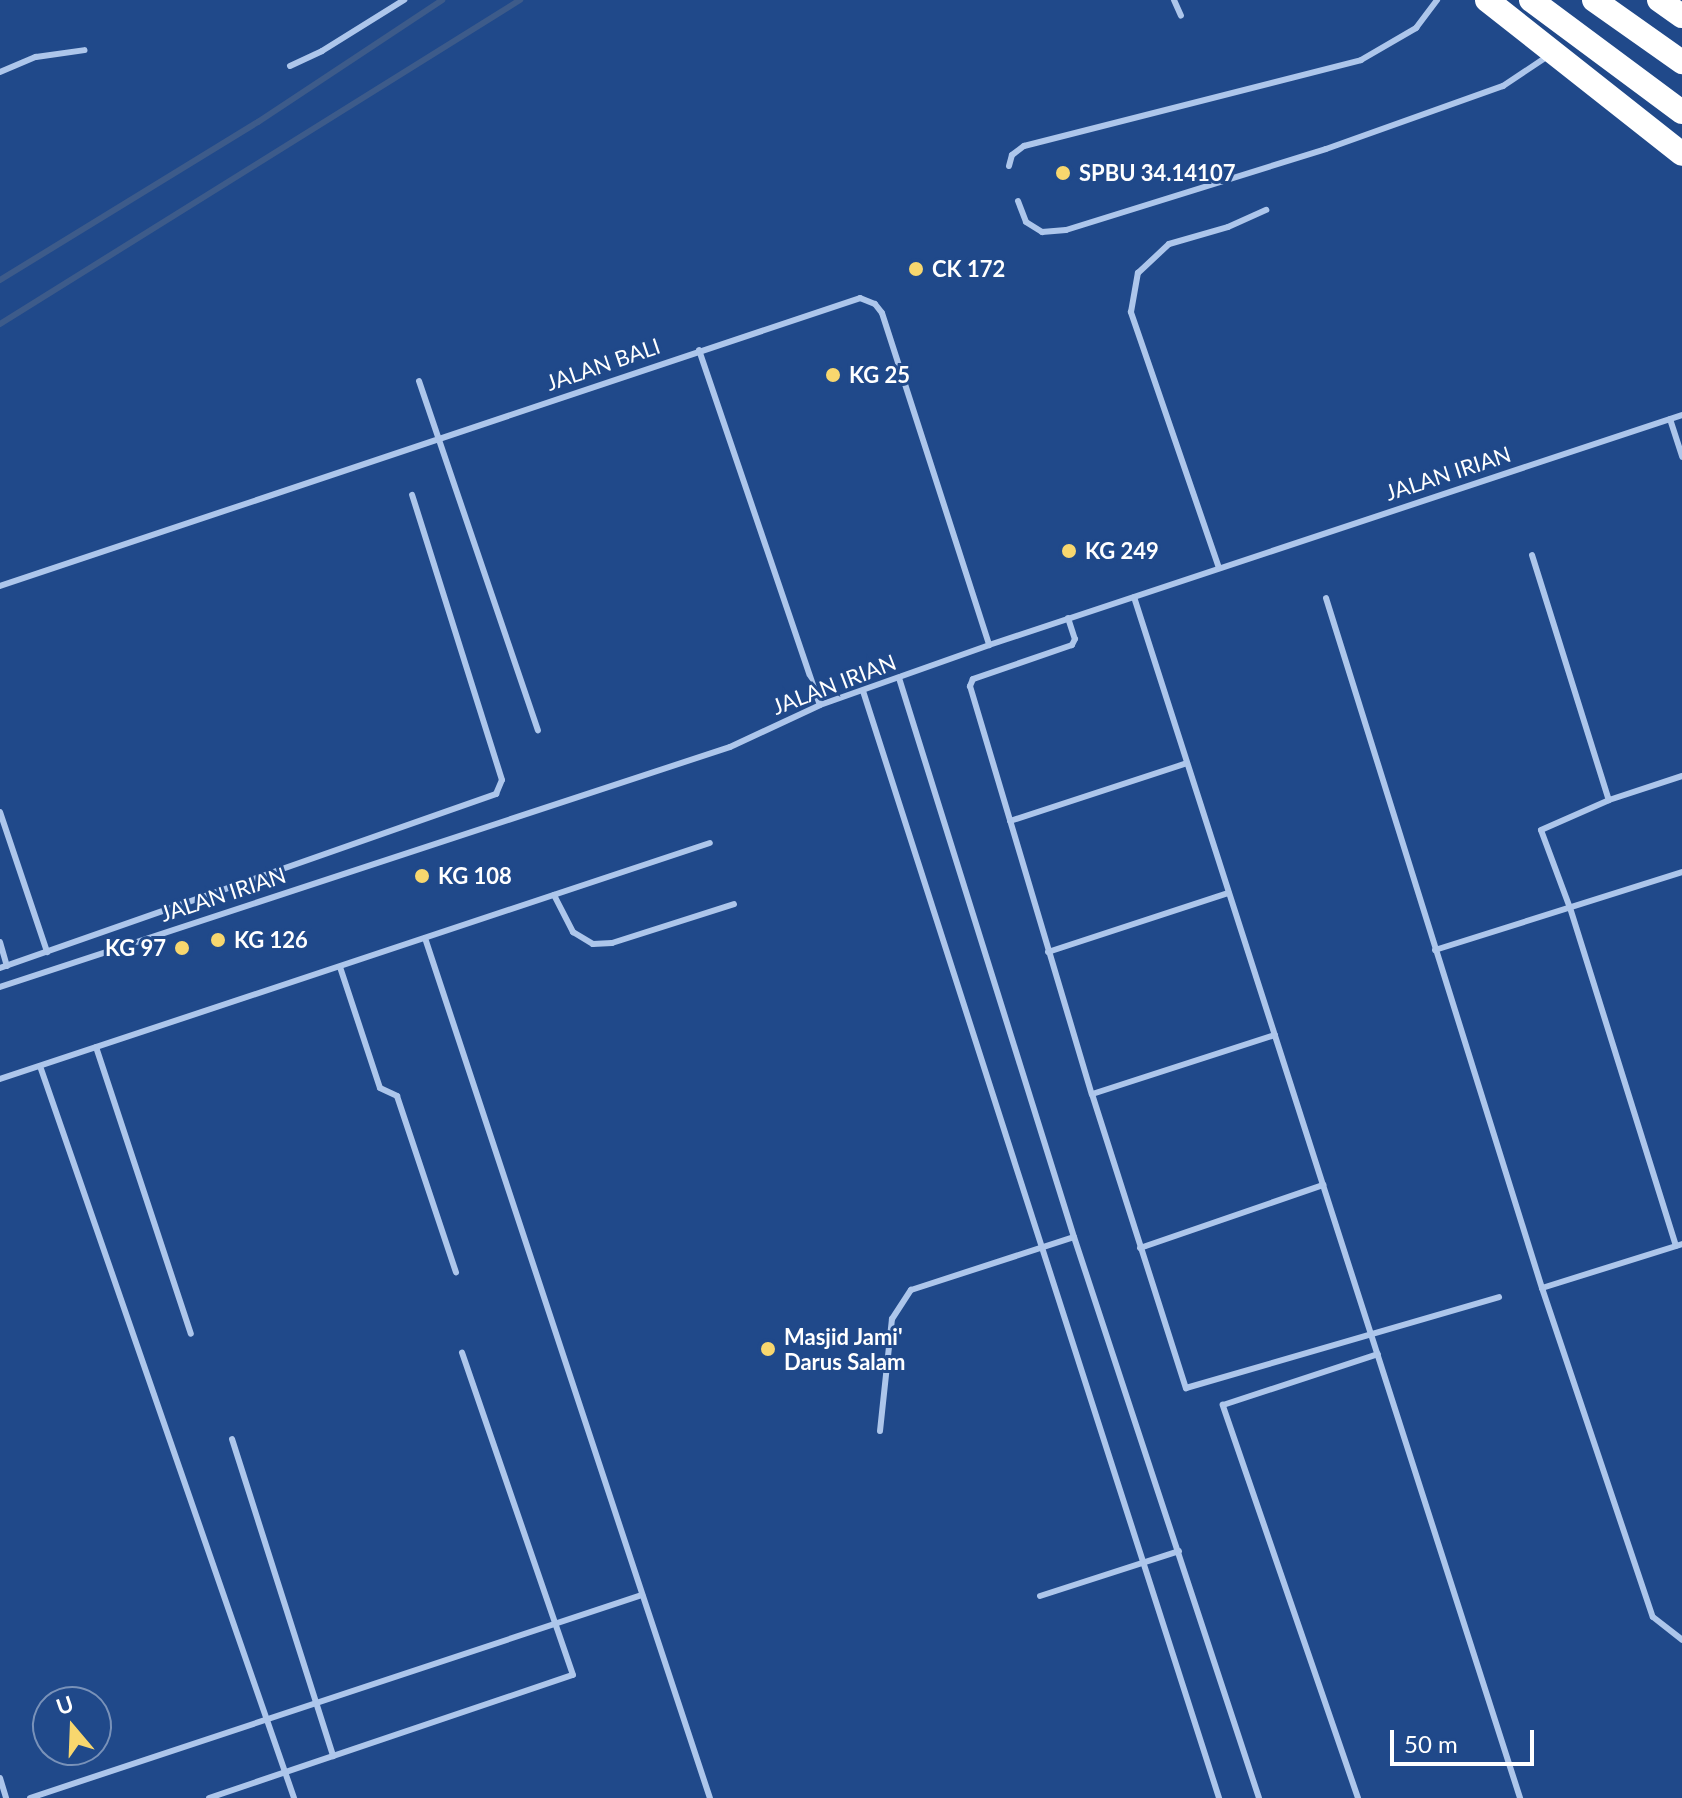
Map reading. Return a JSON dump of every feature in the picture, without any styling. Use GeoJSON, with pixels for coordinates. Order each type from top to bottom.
{"type":"FeatureCollection","features":[{"type":"Feature","properties":{"kind":"highway"},"geometry":{"type":"LineString","coordinates":[[1487,0],[1682,154]]}},
{"type":"Feature","properties":{"kind":"highway"},"geometry":{"type":"LineString","coordinates":[[1531,0],[1616,59],[1682,112]]}},
{"type":"Feature","properties":{"kind":"highway"},"geometry":{"type":"LineString","coordinates":[[1594,0],[1682,62]]}},
{"type":"Feature","properties":{"kind":"highway"},"geometry":{"type":"LineString","coordinates":[[1659,0],[1682,16]]}},
{"type":"Feature","properties":{"kind":"lane"},"geometry":{"type":"LineString","coordinates":[[290,66],[322,51],[404,0]]}},
{"type":"Feature","properties":{"kind":"lane"},"geometry":{"type":"LineString","coordinates":[[1174,0],[1181,16]]}},
{"type":"Feature","properties":{"kind":"lane"},"geometry":{"type":"LineString","coordinates":[[1009,166],[1012,155],[1024,146],[1347,65],[1374,54],[1416,28],[1437,0]]}},
{"type":"Feature","properties":{"kind":"lane"},"geometry":{"type":"LineString","coordinates":[[0,72],[36,57],[85,50]]}},
{"type":"Feature","properties":{"kind":"lane"},"geometry":{"type":"LineString","coordinates":[[1018,201],[1026,222],[1042,232],[1066,230],[1326,149],[1503,86],[1554,53]]}},
{"type":"Feature","properties":{"kind":"lane"},"geometry":{"type":"LineString","coordinates":[[1219,568],[1131,312],[1138,273],[1169,244],[1228,227],[1266,210]]}},
{"type":"Feature","properties":{"kind":"lane","name":"JALAN BALI"},"geometry":{"type":"LineString","coordinates":[[0,586],[860,298],[875,304],[882,313],[989,645]]}},
{"type":"Feature","properties":{"kind":"lane"},"geometry":{"type":"LineString","coordinates":[[699,350],[820,705]]}},
{"type":"Feature","properties":{"kind":"lane"},"geometry":{"type":"LineString","coordinates":[[419,381],[538,730]]}},
{"type":"Feature","properties":{"kind":"lane","name":"JALAN IRIAN"},"geometry":{"type":"LineString","coordinates":[[0,987],[730,747],[820,705],[989,645],[1682,415]]}},
{"type":"Feature","properties":{"kind":"lane"},"geometry":{"type":"LineString","coordinates":[[1670,419],[1682,457]]}},
{"type":"Feature","properties":{"kind":"lane"},"geometry":{"type":"LineString","coordinates":[[0,942],[3,967],[496,794],[502,780],[412,495]]}},
{"type":"Feature","properties":{"kind":"lane"},"geometry":{"type":"LineString","coordinates":[[1532,555],[1609,800]]}},
{"type":"Feature","properties":{"kind":"lane"},"geometry":{"type":"LineString","coordinates":[[1134,597],[1520,1798]]}},
{"type":"Feature","properties":{"kind":"lane"},"geometry":{"type":"LineString","coordinates":[[1326,598],[1542,1288],[1653,1617],[1682,1640]]}},
{"type":"Feature","properties":{"kind":"lane"},"geometry":{"type":"LineString","coordinates":[[1068,618],[1075,639],[1072,645],[973,679],[970,686],[1048,952],[1186,1388],[1499,1297]]}},
{"type":"Feature","properties":{"kind":"lane"},"geometry":{"type":"LineString","coordinates":[[899,678],[1074,1237],[1259,1798]]}},
{"type":"Feature","properties":{"kind":"lane"},"geometry":{"type":"LineString","coordinates":[[863,691],[1219,1798]]}},
{"type":"Feature","properties":{"kind":"lane"},"geometry":{"type":"LineString","coordinates":[[1010,821],[1187,763]]}},
{"type":"Feature","properties":{"kind":"lane"},"geometry":{"type":"LineString","coordinates":[[1542,1288],[1679,1245],[1570,908],[1541,830],[1609,800],[1682,776]]}},
{"type":"Feature","properties":{"kind":"lane"},"geometry":{"type":"LineString","coordinates":[[0,812],[47,952]]}},
{"type":"Feature","properties":{"kind":"lane"},"geometry":{"type":"LineString","coordinates":[[0,1079],[710,843]]}},
{"type":"Feature","properties":{"kind":"lane"},"geometry":{"type":"LineString","coordinates":[[1435,950],[1682,872]]}},
{"type":"Feature","properties":{"kind":"lane"},"geometry":{"type":"LineString","coordinates":[[1048,952],[1229,893]]}},
{"type":"Feature","properties":{"kind":"lane"},"geometry":{"type":"LineString","coordinates":[[554,895],[573,932],[593,944],[612,943],[734,904]]}},
{"type":"Feature","properties":{"kind":"lane"},"geometry":{"type":"LineString","coordinates":[[425,938],[710,1798]]}},
{"type":"Feature","properties":{"kind":"lane"},"geometry":{"type":"LineString","coordinates":[[340,967],[380,1088],[397,1096],[456,1272]]}},
{"type":"Feature","properties":{"kind":"lane"},"geometry":{"type":"LineString","coordinates":[[1092,1094],[1275,1035]]}},
{"type":"Feature","properties":{"kind":"lane"},"geometry":{"type":"LineString","coordinates":[[96,1047],[191,1334]]}},
{"type":"Feature","properties":{"kind":"lane"},"geometry":{"type":"LineString","coordinates":[[40,1066],[294,1798]]}},
{"type":"Feature","properties":{"kind":"lane"},"geometry":{"type":"LineString","coordinates":[[1140,1248],[1323,1185]]}},
{"type":"Feature","properties":{"kind":"lane"},"geometry":{"type":"LineString","coordinates":[[880,1431],[892,1319],[911,1290],[1074,1237]]}},
{"type":"Feature","properties":{"kind":"lane"},"geometry":{"type":"LineString","coordinates":[[209,1798],[573,1675],[462,1353]]}},
{"type":"Feature","properties":{"kind":"lane"},"geometry":{"type":"LineString","coordinates":[[1358,1798],[1223,1405],[1378,1354]]}},
{"type":"Feature","properties":{"kind":"lane"},"geometry":{"type":"LineString","coordinates":[[232,1439],[333,1756]]}},
{"type":"Feature","properties":{"kind":"lane"},"geometry":{"type":"LineString","coordinates":[[1040,1596],[1179,1551]]}},
{"type":"Feature","properties":{"kind":"lane"},"geometry":{"type":"LineString","coordinates":[[30,1798],[642,1595]]}},
{"type":"Feature","properties":{"kind":"lane"},"geometry":{"type":"LineString","coordinates":[[0,1778],[6,1798]]}},
{"type":"Feature","properties":{"kind":"waterway"},"geometry":{"type":"LineString","coordinates":[[0,280],[258,122],[442,0]]}},
{"type":"Feature","properties":{"kind":"waterway"},"geometry":{"type":"LineString","coordinates":[[0,324],[520,0]]}},
{"type":"Feature","properties":{"kind":"place","name":"SPBU 34.14107"},"geometry":{"type":"Point","coordinates":[1063,173]}},
{"type":"Feature","properties":{"kind":"place","name":"CK 172"},"geometry":{"type":"Point","coordinates":[916,269]}},
{"type":"Feature","properties":{"kind":"place","name":"KG 25"},"geometry":{"type":"Point","coordinates":[833,375]}},
{"type":"Feature","properties":{"kind":"place","name":"KG 249"},"geometry":{"type":"Point","coordinates":[1069,551]}},
{"type":"Feature","properties":{"kind":"place","name":"KG 108"},"geometry":{"type":"Point","coordinates":[422,876]}},
{"type":"Feature","properties":{"kind":"place","name":"KG 126"},"geometry":{"type":"Point","coordinates":[218,940]}},
{"type":"Feature","properties":{"kind":"place","name":"KG 97"},"geometry":{"type":"Point","coordinates":[182,948]}},
{"type":"Feature","properties":{"kind":"place","name":"Masjid Jami' Darus Salam"},"geometry":{"type":"Point","coordinates":[768,1349]}}]}
